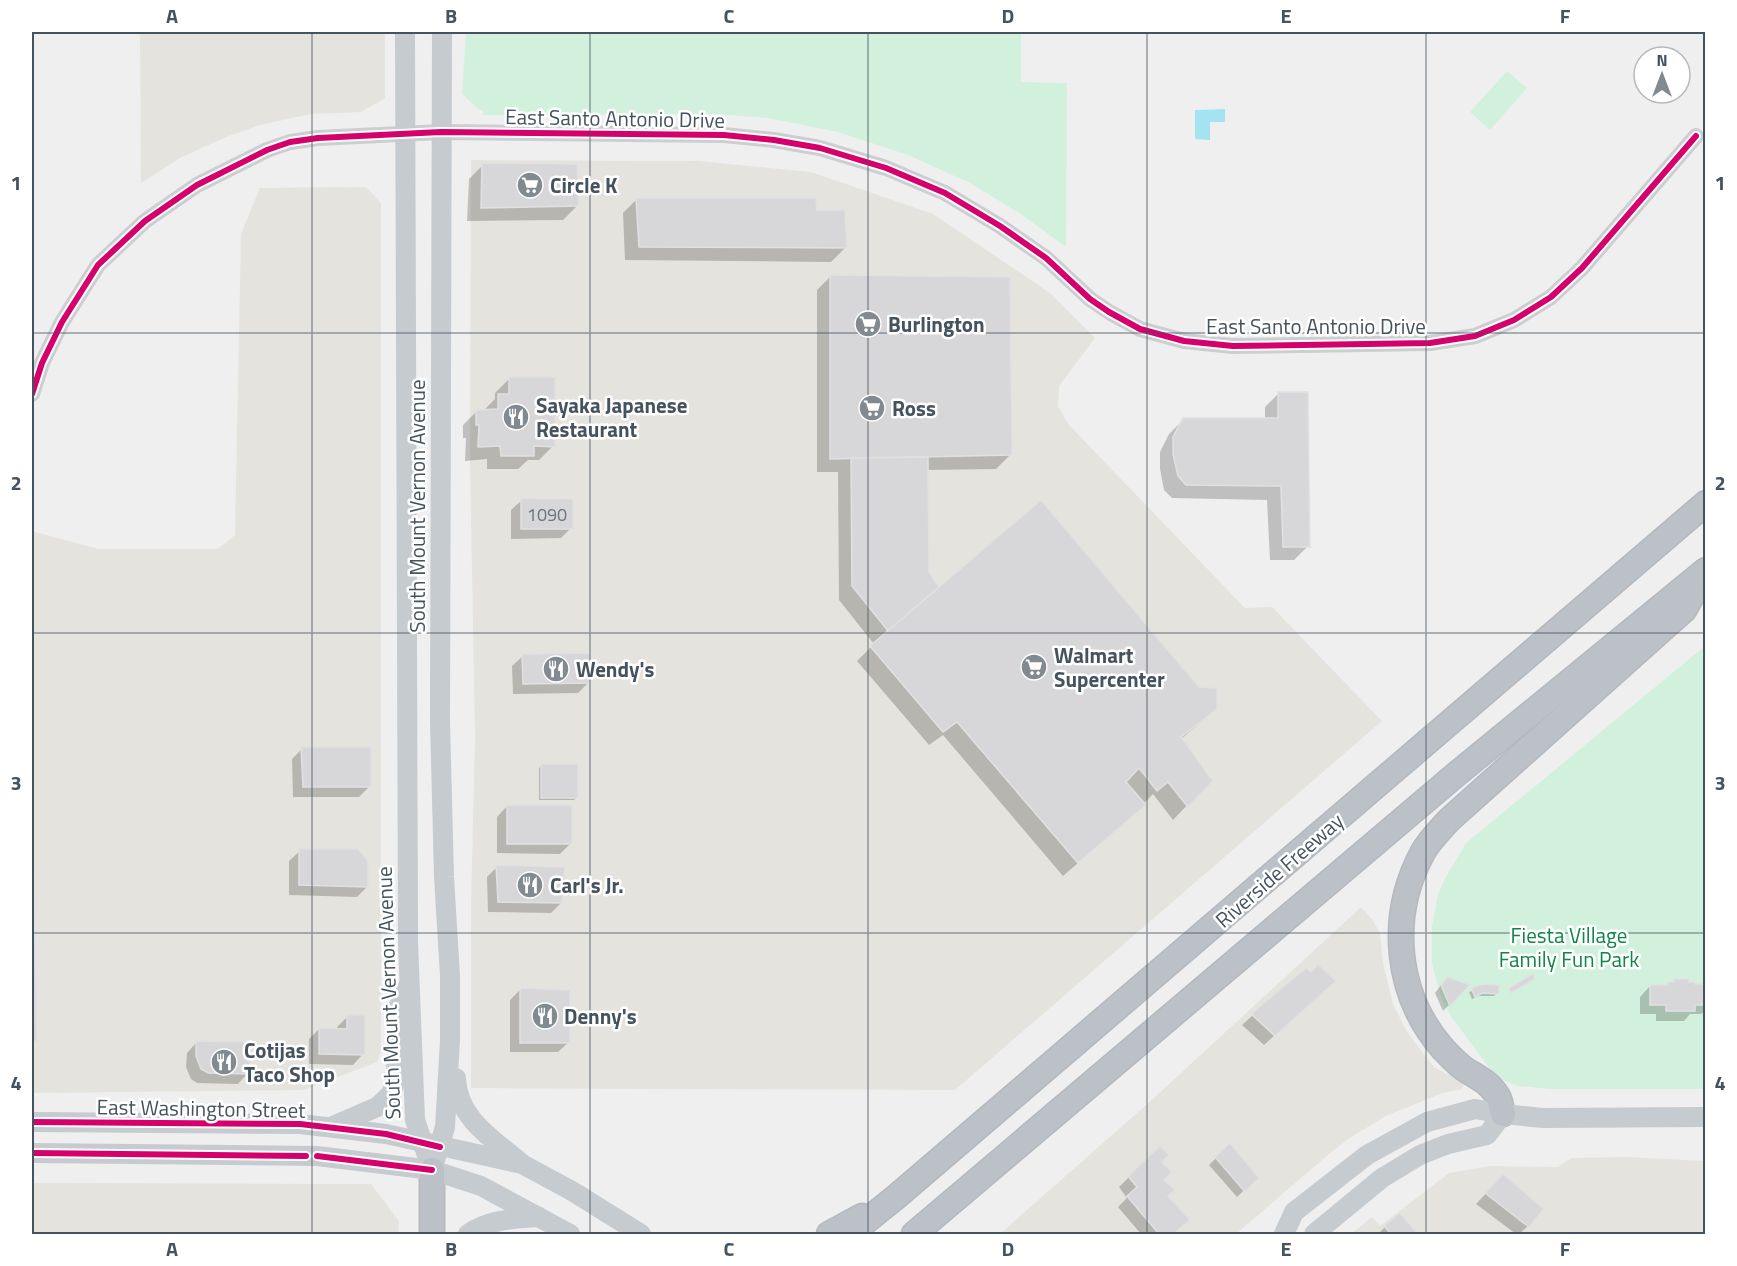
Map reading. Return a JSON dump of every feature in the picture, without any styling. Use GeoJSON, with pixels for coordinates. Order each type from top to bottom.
{"type":"FeatureCollection","features":[{"type":"Feature","properties":{"kind":"highway","name":"Riverside Freeway"},"geometry":{"type":"LineString","coordinates":[[850,1234],[1706,503]]}},
{"type":"Feature","properties":{"kind":"highway","name":"Riverside Freeway"},"geometry":{"type":"LineString","coordinates":[[914,1234],[1459,772],[1706,572]]}},
{"type":"Feature","properties":{"kind":"highway"},"geometry":{"type":"LineString","coordinates":[[1503,1114],[1499,1098],[1487,1082],[1462,1067],[1442,1048],[1421,1019],[1408,988],[1401,956],[1401,921],[1407,887],[1424,850],[1449,820],[1684,610],[1706,572]]}},
{"type":"Feature","properties":{"kind":"highway"},"geometry":{"type":"LineString","coordinates":[[432,1170],[432,1234]]}},
{"type":"Feature","properties":{"kind":"highway"},"geometry":{"type":"LineString","coordinates":[[829,1234],[896,1197]]}},
{"type":"Feature","properties":{"kind":"main road","name":"South Mount Vernon Avenue"},"geometry":{"type":"LineString","coordinates":[[405,32],[408,942],[415,1120],[431,1145],[432,1170]]}},
{"type":"Feature","properties":{"kind":"main road","name":"South Mount Vernon Avenue"},"geometry":{"type":"LineString","coordinates":[[431,1145],[445,1127],[450,1040],[450,976],[444,877],[440,721],[442,32]]}},
{"type":"Feature","properties":{"kind":"main road"},"geometry":{"type":"LineString","coordinates":[[331,1127],[376,1107],[391,1094],[396,1079],[397,1011],[410,981]]}},
{"type":"Feature","properties":{"kind":"main road"},"geometry":{"type":"LineString","coordinates":[[450,1040],[456,1062],[456,1086],[460,1105],[474,1123],[522,1164]]}},
{"type":"Feature","properties":{"kind":"main road"},"geometry":{"type":"LineString","coordinates":[[1284,1234],[1294,1212],[1367,1155],[1427,1122],[1475,1109],[1544,1118],[1706,1117]]}},
{"type":"Feature","properties":{"kind":"main road"},"geometry":{"type":"LineString","coordinates":[[1314,1234],[1382,1178],[1420,1155],[1448,1144],[1487,1135],[1503,1114]]}},
{"type":"Feature","properties":{"kind":"main road","name":"East Washington Street"},"geometry":{"type":"LineString","coordinates":[[32,1122],[300,1124],[386,1134],[522,1164],[572,1191],[641,1234]]}},
{"type":"Feature","properties":{"kind":"main road"},"geometry":{"type":"LineString","coordinates":[[32,1153],[317,1156],[432,1170],[481,1186],[570,1234]]}},
{"type":"Feature","properties":{"kind":"main road"},"geometry":{"type":"LineString","coordinates":[[468,1234],[497,1220],[539,1217]]}},
{"type":"Feature","properties":{"kind":"street","name":"East Santo Antonio Drive"},"geometry":{"type":"LineString","coordinates":[[32,394],[42,363],[62,322],[98,265],[145,221],[197,185],[267,150],[290,142],[318,138],[441,132],[724,135],[820,148],[886,168],[945,194],[1010,233],[1046,258],[1090,299],[1108,312],[1140,329],[1184,341],[1233,346],[1430,343],[1474,336],[1514,320],[1551,297],[1582,268],[1696,136]]}},
{"type":"Feature","properties":{"kind":"shaded area"},"geometry":{"type":"Polygon","coordinates":[[[140,32],[385,32],[385,98],[361,112],[311,114],[260,125],[226,137],[180,158],[141,183],[140,32]]]}},
{"type":"Feature","properties":{"kind":"shaded area"},"geometry":{"type":"Polygon","coordinates":[[[471,160],[699,161],[811,172],[933,214],[1050,293],[1095,338],[1059,386],[1058,406],[1068,424],[1245,608],[1272,607],[1382,721],[955,1090],[471,1088],[471,903],[475,739],[470,460],[471,160]]]}},
{"type":"Feature","properties":{"kind":"shaded area"},"geometry":{"type":"Polygon","coordinates":[[[366,187],[381,203],[381,1051],[377,1062],[304,1090],[32,1093],[32,531],[98,549],[218,549],[235,535],[241,234],[260,188],[366,187]]]}},
{"type":"Feature","properties":{"kind":"shaded area"},"geometry":{"type":"Polygon","coordinates":[[[1361,907],[1372,919],[1380,933],[1383,963],[1393,1004],[1407,1032],[1434,1067],[1464,1083],[1462,1089],[1440,1094],[1386,1116],[1351,1137],[1236,1234],[1000,1234],[1155,1097],[1361,907]]]}},
{"type":"Feature","properties":{"kind":"shaded area"},"geometry":{"type":"Polygon","coordinates":[[[1628,1157],[1705,1161],[1705,1234],[1351,1234],[1372,1217],[1380,1226],[1449,1173],[1490,1166],[1558,1167],[1571,1158],[1628,1157]]]}},
{"type":"Feature","properties":{"kind":"shaded area"},"geometry":{"type":"Polygon","coordinates":[[[32,1183],[371,1184],[399,1221],[398,1234],[32,1234],[32,1183]]]}},
{"type":"Feature","properties":{"kind":"green space"},"geometry":{"type":"Polygon","coordinates":[[[466,32],[1021,32],[1021,82],[1067,83],[1066,247],[1022,215],[970,183],[908,155],[838,132],[768,118],[714,114],[483,115],[483,110],[479,110],[462,94],[466,32]]]}},
{"type":"Feature","properties":{"kind":"green space"},"geometry":{"type":"Polygon","coordinates":[[[1507,71],[1527,88],[1490,130],[1470,112],[1507,71]]]}},
{"type":"Feature","properties":{"kind":"green space","name":"Fiesta Village Family Fun Park"},"geometry":{"type":"Polygon","coordinates":[[[1705,646],[1705,1089],[1549,1089],[1518,1086],[1496,1077],[1450,1015],[1441,997],[1432,964],[1432,926],[1443,882],[1466,843],[1705,646]]]}},
{"type":"Feature","properties":{"kind":"water"},"geometry":{"type":"Polygon","coordinates":[[[1225,109],[1225,122],[1210,122],[1210,140],[1195,139],[1195,110],[1225,109]]]}},
{"type":"Feature","properties":{"kind":"building","name":"Circle K"},"geometry":{"type":"Polygon","coordinates":[[[482,163],[577,164],[579,206],[481,208],[482,163]]]}},
{"type":"Feature","properties":{"kind":"building"},"geometry":{"type":"Polygon","coordinates":[[[636,198],[816,198],[817,210],[845,210],[847,248],[639,247],[636,198]]]}},
{"type":"Feature","properties":{"kind":"building"},"geometry":{"type":"Polygon","coordinates":[[[830,275],[1010,277],[1012,455],[830,459],[830,275]]]}},
{"type":"Feature","properties":{"kind":"building","name":"Sayaka Japanese Restaurant"},"geometry":{"type":"Polygon","coordinates":[[[509,377],[555,377],[555,447],[534,446],[534,456],[501,456],[500,446],[478,447],[479,425],[476,425],[476,410],[498,409],[498,394],[509,394],[509,377]]]}},
{"type":"Feature","properties":{"kind":"building"},"geometry":{"type":"Polygon","coordinates":[[[1278,392],[1308,392],[1310,547],[1283,547],[1281,486],[1186,485],[1178,476],[1173,454],[1173,437],[1183,418],[1278,418],[1278,392]]]}},
{"type":"Feature","properties":{"kind":"building"},"geometry":{"type":"Polygon","coordinates":[[[928,457],[929,572],[939,587],[888,631],[852,586],[851,458],[928,457]]]}},
{"type":"Feature","properties":{"kind":"building"},"geometry":{"type":"Polygon","coordinates":[[[521,498],[573,499],[573,529],[521,529],[521,498]]]}},
{"type":"Feature","properties":{"kind":"building","name":"Walmart Supercenter"},"geometry":{"type":"Polygon","coordinates":[[[1041,500],[1199,687],[1217,688],[1217,709],[1181,737],[1213,781],[1188,807],[1168,782],[1157,791],[1139,768],[1126,782],[1146,805],[1078,863],[957,722],[943,732],[870,646],[1041,500]]]}},
{"type":"Feature","properties":{"kind":"building","name":"Wendy's"},"geometry":{"type":"Polygon","coordinates":[[[590,653],[590,683],[523,684],[522,654],[590,653]]]}},
{"type":"Feature","properties":{"kind":"building"},"geometry":{"type":"Polygon","coordinates":[[[301,747],[371,747],[371,787],[303,787],[301,747]]]}},
{"type":"Feature","properties":{"kind":"building"},"geometry":{"type":"Polygon","coordinates":[[[541,764],[578,764],[578,798],[541,798],[541,764]]]}},
{"type":"Feature","properties":{"kind":"building"},"geometry":{"type":"Polygon","coordinates":[[[32,771],[37,1041],[32,1041],[32,771]]]}},
{"type":"Feature","properties":{"kind":"building"},"geometry":{"type":"Polygon","coordinates":[[[507,805],[572,805],[572,844],[507,844],[507,805]]]}},
{"type":"Feature","properties":{"kind":"building"},"geometry":{"type":"Polygon","coordinates":[[[299,849],[358,849],[368,861],[368,887],[299,885],[299,849]]]}},
{"type":"Feature","properties":{"kind":"building","name":"Carl's Jr."},"geometry":{"type":"Polygon","coordinates":[[[496,865],[565,867],[562,903],[498,902],[496,865]]]}},
{"type":"Feature","properties":{"kind":"building"},"geometry":{"type":"Polygon","coordinates":[[[1318,964],[1336,981],[1275,1036],[1251,1014],[1306,968],[1311,972],[1318,964]]]}},
{"type":"Feature","properties":{"kind":"building"},"geometry":{"type":"Polygon","coordinates":[[[1533,974],[1535,979],[1511,993],[1509,988],[1533,974]]]}},
{"type":"Feature","properties":{"kind":"building"},"geometry":{"type":"Polygon","coordinates":[[[1448,977],[1470,985],[1450,1006],[1441,985],[1448,977]]]}},
{"type":"Feature","properties":{"kind":"building"},"geometry":{"type":"Polygon","coordinates":[[[1674,979],[1689,979],[1689,982],[1695,982],[1695,984],[1706,984],[1706,1005],[1695,1005],[1695,1011],[1666,1011],[1666,1005],[1650,1005],[1650,985],[1668,985],[1668,982],[1674,982],[1674,979]]]}},
{"type":"Feature","properties":{"kind":"building"},"geometry":{"type":"Polygon","coordinates":[[[1484,984],[1499,985],[1499,994],[1482,993],[1475,997],[1471,988],[1484,984]]]}},
{"type":"Feature","properties":{"kind":"building","name":"Denny's"},"geometry":{"type":"Polygon","coordinates":[[[520,988],[570,990],[570,1043],[520,1043],[520,988]]]}},
{"type":"Feature","properties":{"kind":"building"},"geometry":{"type":"Polygon","coordinates":[[[347,1015],[365,1015],[365,1055],[319,1054],[319,1028],[347,1029],[347,1015]]]}},
{"type":"Feature","properties":{"kind":"building","name":"Cotijas Taco Shop"},"geometry":{"type":"Polygon","coordinates":[[[196,1041],[250,1042],[250,1074],[208,1073],[201,1069],[196,1056],[196,1041]]]}},
{"type":"Feature","properties":{"kind":"building"},"geometry":{"type":"Polygon","coordinates":[[[1230,1143],[1259,1178],[1245,1192],[1215,1157],[1230,1143]]]}},
{"type":"Feature","properties":{"kind":"building"},"geometry":{"type":"Polygon","coordinates":[[[1160,1146],[1169,1155],[1162,1162],[1172,1172],[1164,1180],[1175,1190],[1168,1196],[1190,1220],[1173,1234],[1159,1234],[1127,1196],[1137,1187],[1128,1176],[1160,1146]]]}},
{"type":"Feature","properties":{"kind":"building"},"geometry":{"type":"Polygon","coordinates":[[[1503,1174],[1544,1209],[1529,1227],[1485,1193],[1503,1174]]]}},
{"type":"Feature","properties":{"kind":"building"},"geometry":{"type":"Polygon","coordinates":[[[1400,1213],[1418,1234],[1391,1234],[1384,1226],[1400,1213]]]}},
{"type":"Feature","properties":{"kind":"building"},"geometry":{"type":"Polygon","coordinates":[[[111,1232],[229,1234],[111,1234],[111,1232]]]}},
{"type":"Feature","properties":{"kind":"building"},"geometry":{"type":"Polygon","coordinates":[[[357,1232],[385,1233],[385,1234],[357,1234],[357,1232]]]}},
{"type":"Feature","properties":{"kind":"cycle path"},"geometry":{"type":"LineString","coordinates":[[32,394],[42,363],[62,322],[98,265],[145,221],[197,185],[267,150],[290,142],[318,138],[441,132],[724,135],[820,148],[886,168],[945,193],[1000,226],[1046,258],[1090,299],[1140,329],[1184,341],[1233,346],[1430,343],[1475,336],[1514,320],[1551,297],[1582,268],[1696,136]]}},
{"type":"Feature","properties":{"kind":"cycle path"},"geometry":{"type":"LineString","coordinates":[[32,1122],[300,1124],[386,1134],[440,1147]]}},
{"type":"Feature","properties":{"kind":"cycle path"},"geometry":{"type":"LineString","coordinates":[[32,1153],[306,1156]]}},
{"type":"Feature","properties":{"kind":"cycle path"},"geometry":{"type":"LineString","coordinates":[[317,1156],[432,1170]]}},
{"type":"Feature","properties":{"kind":"place","name":"Circle K"},"geometry":{"type":"Point","coordinates":[530,185]}},
{"type":"Feature","properties":{"kind":"place","name":"Burlington"},"geometry":{"type":"Point","coordinates":[868,324]}},
{"type":"Feature","properties":{"kind":"place","name":"Ross"},"geometry":{"type":"Point","coordinates":[872,408]}},
{"type":"Feature","properties":{"kind":"place","name":"Sayaka Japanese Restaurant"},"geometry":{"type":"Point","coordinates":[516,417]}},
{"type":"Feature","properties":{"kind":"place","name":"Walmart Supercenter"},"geometry":{"type":"Point","coordinates":[1034,667]}},
{"type":"Feature","properties":{"kind":"place","name":"Wendy's"},"geometry":{"type":"Point","coordinates":[556,669]}},
{"type":"Feature","properties":{"kind":"place","name":"Carl's Jr."},"geometry":{"type":"Point","coordinates":[530,885]}},
{"type":"Feature","properties":{"kind":"place","name":"Denny's"},"geometry":{"type":"Point","coordinates":[545,1016]}},
{"type":"Feature","properties":{"kind":"place","name":"Cotijas Taco Shop"},"geometry":{"type":"Point","coordinates":[224,1062]}}]}
